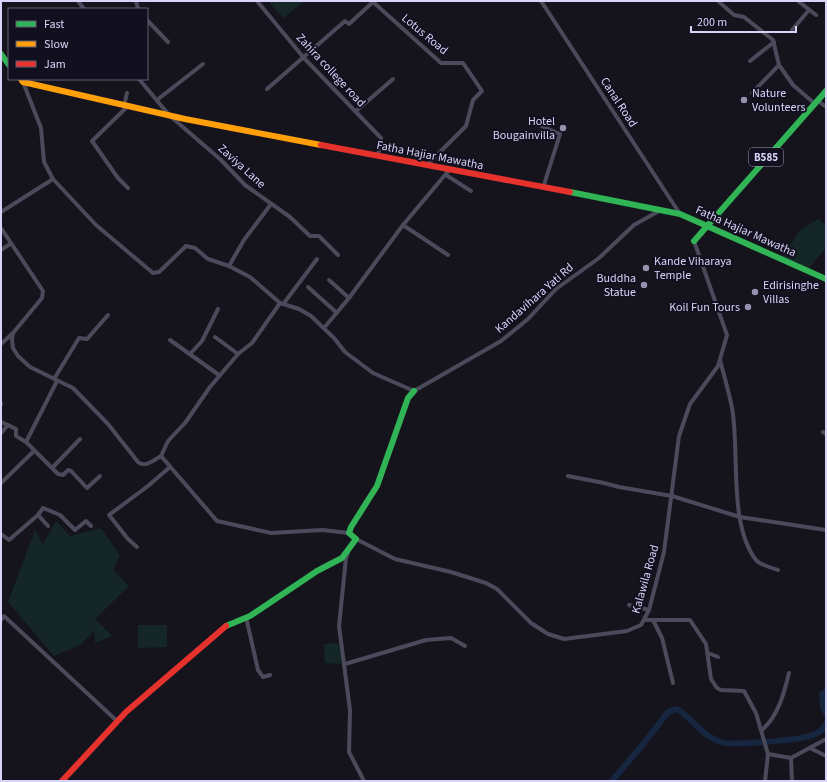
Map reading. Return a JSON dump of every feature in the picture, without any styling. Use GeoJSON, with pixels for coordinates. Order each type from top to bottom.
{"type":"FeatureCollection","features":[{"type":"Feature","properties":{"kind":"street","name":"Zahira college road"},"geometry":{"type":"LineString","coordinates":[[257,1],[304,58],[381,138],[378,156]]}},
{"type":"Feature","properties":{"kind":"street","name":"Canal Road"},"geometry":{"type":"LineString","coordinates":[[541,1],[680,214]]}},
{"type":"Feature","properties":{"kind":"street"},"geometry":{"type":"LineString","coordinates":[[718,1],[734,15],[744,17],[773,40],[779,65],[795,86],[815,102],[826,107]]}},
{"type":"Feature","properties":{"kind":"street"},"geometry":{"type":"LineString","coordinates":[[798,1],[816,15]]}},
{"type":"Feature","properties":{"kind":"street"},"geometry":{"type":"LineString","coordinates":[[267,89],[345,22],[349,24],[373,2]]}},
{"type":"Feature","properties":{"kind":"street","name":"Lotus Road"},"geometry":{"type":"LineString","coordinates":[[373,2],[441,63],[463,63],[482,91],[473,100],[466,126],[427,165]]}},
{"type":"Feature","properties":{"kind":"street"},"geometry":{"type":"LineString","coordinates":[[792,30],[809,10]]}},
{"type":"Feature","properties":{"kind":"street"},"geometry":{"type":"LineString","coordinates":[[148,21],[168,42]]}},
{"type":"Feature","properties":{"kind":"street"},"geometry":{"type":"LineString","coordinates":[[750,61],[774,42]]}},
{"type":"Feature","properties":{"kind":"street"},"geometry":{"type":"LineString","coordinates":[[1,54],[8,64]]}},
{"type":"Feature","properties":{"kind":"street"},"geometry":{"type":"LineString","coordinates":[[157,100],[203,64]]}},
{"type":"Feature","properties":{"kind":"street"},"geometry":{"type":"LineString","coordinates":[[752,93],[779,65]]}},
{"type":"Feature","properties":{"kind":"street"},"geometry":{"type":"LineString","coordinates":[[356,111],[393,79]]}},
{"type":"Feature","properties":{"kind":"street"},"geometry":{"type":"LineString","coordinates":[[22,80],[41,128],[44,162],[53,179],[96,225],[153,273],[159,272],[186,246],[190,246],[208,259],[230,266],[250,277],[282,303],[299,309],[324,328],[345,352],[373,373],[414,391],[408,398],[377,486],[368,502],[350,524],[349,533]]}},
{"type":"Feature","properties":{"kind":"street","name":"Fatha Hajiar Mawatha"},"geometry":{"type":"LineString","coordinates":[[22,80],[126,107],[427,165],[448,172],[680,214],[825,277]]}},
{"type":"Feature","properties":{"kind":"street","name":"Zaviya Lane"},"geometry":{"type":"LineString","coordinates":[[140,80],[169,115],[222,160],[245,185],[290,217],[310,236],[319,236],[338,255]]}},
{"type":"Feature","properties":{"kind":"street","name":"B585"},"geometry":{"type":"LineString","coordinates":[[694,241],[826,91]]}},
{"type":"Feature","properties":{"kind":"street"},"geometry":{"type":"LineString","coordinates":[[127,93],[126,107],[92,140],[118,178],[128,188]]}},
{"type":"Feature","properties":{"kind":"street"},"geometry":{"type":"LineString","coordinates":[[539,125],[560,134],[543,188]]}},
{"type":"Feature","properties":{"kind":"street"},"geometry":{"type":"LineString","coordinates":[[324,328],[448,172],[471,191]]}},
{"type":"Feature","properties":{"kind":"street"},"geometry":{"type":"LineString","coordinates":[[1,212],[53,179]]}},
{"type":"Feature","properties":{"kind":"street"},"geometry":{"type":"LineString","coordinates":[[230,266],[244,240],[271,204]]}},
{"type":"Feature","properties":{"kind":"street","name":"Kandavihara Yati Rd"},"geometry":{"type":"LineString","coordinates":[[414,391],[500,341],[528,319],[556,289],[599,258],[634,225],[660,210]]}},
{"type":"Feature","properties":{"kind":"street"},"geometry":{"type":"LineString","coordinates":[[404,226],[448,255]]}},
{"type":"Feature","properties":{"kind":"street"},"geometry":{"type":"LineString","coordinates":[[1,228],[10,244],[35,277],[43,291],[43,295],[13,333],[1,344]]}},
{"type":"Feature","properties":{"kind":"street","name":"Kalawila Road"},"geometry":{"type":"LineString","coordinates":[[356,539],[394,559],[451,572],[486,583],[497,589],[532,623],[548,634],[564,639],[627,631],[641,625],[649,610],[664,552],[679,436],[690,404],[714,374],[727,335],[694,241]]}},
{"type":"Feature","properties":{"kind":"street"},"geometry":{"type":"LineString","coordinates":[[1,250],[10,244]]}},
{"type":"Feature","properties":{"kind":"street"},"geometry":{"type":"LineString","coordinates":[[13,333],[13,348],[18,356],[30,367],[73,388],[108,424],[141,465],[146,465],[161,456],[168,441],[185,423],[219,375],[238,354],[252,342],[317,259]]}},
{"type":"Feature","properties":{"kind":"street"},"geometry":{"type":"LineString","coordinates":[[329,280],[349,298]]}},
{"type":"Feature","properties":{"kind":"street"},"geometry":{"type":"LineString","coordinates":[[308,287],[336,313]]}},
{"type":"Feature","properties":{"kind":"street"},"geometry":{"type":"LineString","coordinates":[[190,354],[202,341],[218,309]]}},
{"type":"Feature","properties":{"kind":"street"},"geometry":{"type":"LineString","coordinates":[[26,442],[78,338],[87,340],[108,315]]}},
{"type":"Feature","properties":{"kind":"street"},"geometry":{"type":"LineString","coordinates":[[215,337],[238,354]]}},
{"type":"Feature","properties":{"kind":"street"},"geometry":{"type":"LineString","coordinates":[[170,340],[219,375]]}},
{"type":"Feature","properties":{"kind":"street"},"geometry":{"type":"LineString","coordinates":[[720,359],[732,408],[740,517],[750,550],[758,562],[778,570]]}},
{"type":"Feature","properties":{"kind":"street"},"geometry":{"type":"LineString","coordinates":[[1,422],[16,429],[16,436],[26,442],[61,475],[68,470],[71,471],[87,488],[100,476]]}},
{"type":"Feature","properties":{"kind":"street"},"geometry":{"type":"LineString","coordinates":[[1,434],[8,425]]}},
{"type":"Feature","properties":{"kind":"street"},"geometry":{"type":"LineString","coordinates":[[52,468],[80,439]]}},
{"type":"Feature","properties":{"kind":"street"},"geometry":{"type":"LineString","coordinates":[[1,483],[34,451]]}},
{"type":"Feature","properties":{"kind":"street"},"geometry":{"type":"LineString","coordinates":[[62,781],[117,721],[223,628],[246,617],[317,571],[342,558],[356,539],[349,533],[322,530],[271,533],[217,521],[161,456]]}},
{"type":"Feature","properties":{"kind":"street"},"geometry":{"type":"LineString","coordinates":[[137,546],[128,539],[109,515],[170,467]]}},
{"type":"Feature","properties":{"kind":"street"},"geometry":{"type":"LineString","coordinates":[[568,476],[604,483],[619,488],[672,496],[740,517],[826,530]]}},
{"type":"Feature","properties":{"kind":"street"},"geometry":{"type":"LineString","coordinates":[[1,534],[8,540],[38,516],[43,508],[60,515],[75,530],[86,521],[91,526]]}},
{"type":"Feature","properties":{"kind":"street"},"geometry":{"type":"LineString","coordinates":[[38,516],[48,526]]}},
{"type":"Feature","properties":{"kind":"street"},"geometry":{"type":"LineString","coordinates":[[349,550],[346,558],[339,626],[350,710],[349,752],[364,781]]}},
{"type":"Feature","properties":{"kind":"street"},"geometry":{"type":"LineString","coordinates":[[629,605],[649,610]]}},
{"type":"Feature","properties":{"kind":"street"},"geometry":{"type":"LineString","coordinates":[[1,620],[4,616],[117,721]]}},
{"type":"Feature","properties":{"kind":"street"},"geometry":{"type":"LineString","coordinates":[[246,617],[258,670],[263,677],[270,675]]}},
{"type":"Feature","properties":{"kind":"street"},"geometry":{"type":"LineString","coordinates":[[645,620],[690,620],[706,644],[713,684],[721,690],[744,691],[756,713],[763,731],[767,753],[765,781]]}},
{"type":"Feature","properties":{"kind":"street"},"geometry":{"type":"LineString","coordinates":[[653,620],[662,638],[673,683]]}},
{"type":"Feature","properties":{"kind":"street"},"geometry":{"type":"LineString","coordinates":[[345,664],[426,640],[451,638],[465,646]]}},
{"type":"Feature","properties":{"kind":"street"},"geometry":{"type":"LineString","coordinates":[[708,653],[718,657]]}},
{"type":"Feature","properties":{"kind":"street"},"geometry":{"type":"LineString","coordinates":[[763,731],[783,698],[789,673]]}},
{"type":"Feature","properties":{"kind":"street"},"geometry":{"type":"LineString","coordinates":[[767,753],[791,758],[826,739]]}},
{"type":"Feature","properties":{"kind":"street"},"geometry":{"type":"LineString","coordinates":[[810,748],[826,756]]}},
{"type":"Feature","properties":{"kind":"street"},"geometry":{"type":"LineString","coordinates":[[791,758],[792,781]]}},
{"type":"Feature","properties":{"kind":"shaded area"},"geometry":{"type":"Polygon","coordinates":[[[268,1],[305,1],[283,18],[268,1]]]}},
{"type":"Feature","properties":{"kind":"shaded area"},"geometry":{"type":"Polygon","coordinates":[[[818,219],[826,225],[826,248],[808,269],[783,257],[800,230],[818,219]]]}},
{"type":"Feature","properties":{"kind":"shaded area"},"geometry":{"type":"Polygon","coordinates":[[[56,521],[70,536],[101,528],[120,555],[113,570],[129,586],[95,619],[112,636],[95,643],[94,631],[80,645],[54,656],[8,602],[35,530],[43,544],[56,521]]]}},
{"type":"Feature","properties":{"kind":"shaded area"},"geometry":{"type":"Polygon","coordinates":[[[138,625],[167,625],[167,647],[138,648],[138,625]]]}},
{"type":"Feature","properties":{"kind":"shaded area"},"geometry":{"type":"Polygon","coordinates":[[[339,643],[342,664],[325,663],[324,644],[339,643]]]}},
{"type":"Feature","properties":{"kind":"waterway"},"geometry":{"type":"LineString","coordinates":[[826,692],[822,694],[823,706],[826,714]]}},
{"type":"Feature","properties":{"kind":"waterway"},"geometry":{"type":"LineString","coordinates":[[612,781],[668,712],[677,709],[708,736],[721,742],[728,743],[767,742],[806,737],[819,732],[826,724]]}},
{"type":"Feature","properties":{"kind":"traffic: fast"},"geometry":{"type":"LineString","coordinates":[[1,54],[8,64]]}},
{"type":"Feature","properties":{"kind":"traffic: fast"},"geometry":{"type":"LineString","coordinates":[[694,241],[826,91]]}},
{"type":"Feature","properties":{"kind":"traffic: fast"},"geometry":{"type":"LineString","coordinates":[[570,192],[680,214],[826,279]]}},
{"type":"Feature","properties":{"kind":"traffic: fast"},"geometry":{"type":"LineString","coordinates":[[226,626],[250,616],[317,571],[342,558],[356,539],[349,533],[351,527],[377,486],[408,398],[414,391]]}},
{"type":"Feature","properties":{"kind":"traffic: slow"},"geometry":{"type":"LineString","coordinates":[[22,80],[23,82],[185,119],[321,145]]}},
{"type":"Feature","properties":{"kind":"traffic: jam"},"geometry":{"type":"LineString","coordinates":[[321,145],[570,192]]}},
{"type":"Feature","properties":{"kind":"traffic: jam"},"geometry":{"type":"LineString","coordinates":[[62,781],[126,712],[226,626]]}},
{"type":"Feature","properties":{"kind":"place","name":"Nature Volunteers"},"geometry":{"type":"Point","coordinates":[744,100]}},
{"type":"Feature","properties":{"kind":"place","name":"Hotel Bougainvilla"},"geometry":{"type":"Point","coordinates":[563,128]}},
{"type":"Feature","properties":{"kind":"place","name":"Kande Viharaya Temple"},"geometry":{"type":"Point","coordinates":[646,268]}},
{"type":"Feature","properties":{"kind":"place","name":"Buddha Statue"},"geometry":{"type":"Point","coordinates":[644,285]}},
{"type":"Feature","properties":{"kind":"place","name":"Edirisinghe Villas"},"geometry":{"type":"Point","coordinates":[755,292]}},
{"type":"Feature","properties":{"kind":"place","name":"Koil Fun Tours"},"geometry":{"type":"Point","coordinates":[748,307]}}]}
